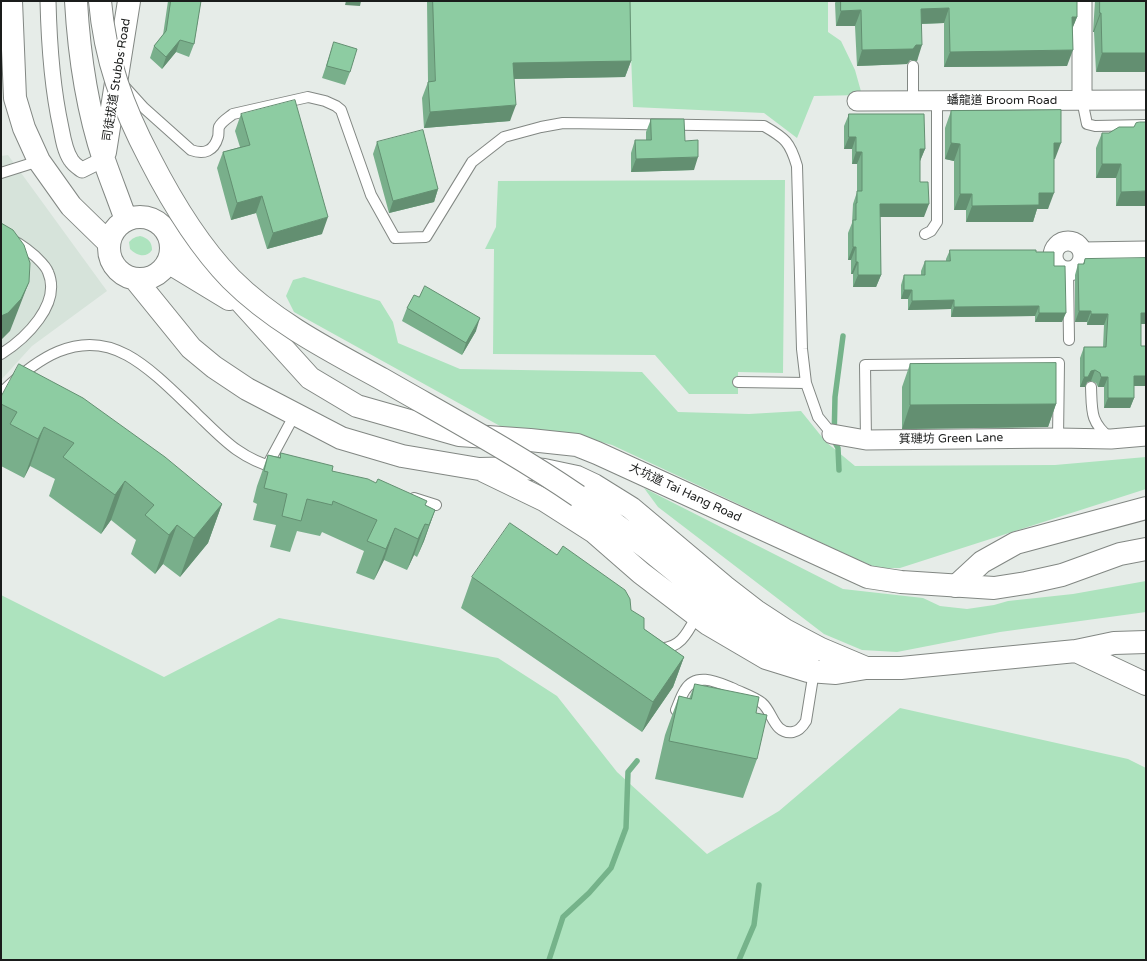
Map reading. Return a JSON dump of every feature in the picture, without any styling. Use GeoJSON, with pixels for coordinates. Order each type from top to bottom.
{"type":"FeatureCollection","features":[{"type":"Feature","properties":{"kind":"main road"},"geometry":{"type":"LineString","coordinates":[[11,1],[15,98],[24,128],[39,160],[71,206],[84,216],[117,230],[134,218],[143,217],[151,219],[164,231],[171,255],[162,269],[142,280],[135,279]]}},
{"type":"Feature","properties":{"kind":"main road","name":"司徒拔道 Stubbs Road"},"geometry":{"type":"LineString","coordinates":[[76,1],[80,55],[90,108],[104,159],[114,187],[117,230],[109,252],[114,267],[127,277],[135,279]]}},
{"type":"Feature","properties":{"kind":"main road"},"geometry":{"type":"LineString","coordinates":[[100,1],[104,32],[118,90],[139,139],[169,195],[211,256],[233,280],[267,310],[306,337],[496,444],[550,477],[578,496],[648,549],[740,624],[768,641],[805,657],[866,668]]}},
{"type":"Feature","properties":{"kind":"main road","name":"司徒拔道 Stubbs Road"},"geometry":{"type":"LineString","coordinates":[[104,159],[129,1]]}},
{"type":"Feature","properties":{"kind":"main road"},"geometry":{"type":"LineString","coordinates":[[114,187],[164,231]]}},
{"type":"Feature","properties":{"kind":"main road","name":"大坑道 Tai Hang Road"},"geometry":{"type":"LineString","coordinates":[[164,231],[214,272],[310,378],[357,406],[459,435],[577,445],[868,577],[882,580],[994,588],[1062,575],[1108,558],[1146,549]]}},
{"type":"Feature","properties":{"kind":"main road"},"geometry":{"type":"LineString","coordinates":[[162,269],[168,303],[191,348]]}},
{"type":"Feature","properties":{"kind":"main road","name":"大坑道 Tai Hang Road"},"geometry":{"type":"LineString","coordinates":[[162,269],[216,290],[250,313]]}},
{"type":"Feature","properties":{"kind":"main road"},"geometry":{"type":"LineString","coordinates":[[135,279],[191,348],[214,367],[248,389],[341,438],[402,456],[480,469],[524,468],[544,470],[577,477],[594,485],[631,508],[756,611],[785,630],[821,649],[866,668]]}},
{"type":"Feature","properties":{"kind":"main road"},"geometry":{"type":"LineString","coordinates":[[480,469],[544,500],[594,532],[641,573],[708,624],[766,658],[808,670],[836,673],[866,668],[901,668],[1076,651],[1114,643],[1146,642]]}},
{"type":"Feature","properties":{"kind":"main road"},"geometry":{"type":"LineString","coordinates":[[956,586],[982,562],[1016,543],[1146,508]]}},
{"type":"Feature","properties":{"kind":"main road"},"geometry":{"type":"LineString","coordinates":[[1076,651],[1146,684]]}},
{"type":"Feature","properties":{"kind":"street"},"geometry":{"type":"LineString","coordinates":[[48,1],[54,90],[67,153],[75,166],[82,170],[104,159]]}},
{"type":"Feature","properties":{"kind":"street"},"geometry":{"type":"LineString","coordinates":[[1082,100],[1085,2]]}},
{"type":"Feature","properties":{"kind":"street","name":"蟠龍道 Broom Road"},"geometry":{"type":"LineString","coordinates":[[857,100],[1146,100]]}},
{"type":"Feature","properties":{"kind":"street"},"geometry":{"type":"LineString","coordinates":[[1068,240],[1076,242],[1084,256],[1082,264],[1076,269],[1068,271],[1061,269],[1055,263],[1053,258],[1055,248],[1061,242],[1068,240]]}},
{"type":"Feature","properties":{"kind":"street"},"geometry":{"type":"LineString","coordinates":[[1083,252],[1146,251]]}},
{"type":"Feature","properties":{"kind":"street","name":"箕璉坊 Green Lane"},"geometry":{"type":"LineString","coordinates":[[839,436],[866,440],[1066,436],[1111,439],[1146,436]]}},
{"type":"Feature","properties":{"kind":"lane"},"geometry":{"type":"LineString","coordinates":[[913,66],[913,101]]}},
{"type":"Feature","properties":{"kind":"lane"},"geometry":{"type":"LineString","coordinates":[[117,74],[122,84],[159,122],[191,150],[203,153],[215,146],[219,128],[225,120],[233,114],[308,97],[326,101],[336,106],[341,110],[371,195],[395,238],[426,237],[472,162],[504,137],[562,123],[764,126],[783,137],[793,152],[797,166],[802,349],[806,383],[818,417],[839,436]]}},
{"type":"Feature","properties":{"kind":"lane"},"geometry":{"type":"LineString","coordinates":[[96,131],[99,122],[136,99]]}},
{"type":"Feature","properties":{"kind":"lane"},"geometry":{"type":"LineString","coordinates":[[1082,100],[1087,124],[1095,126],[1146,126]]}},
{"type":"Feature","properties":{"kind":"lane"},"geometry":{"type":"LineString","coordinates":[[925,234],[931,231],[937,222],[937,101]]}},
{"type":"Feature","properties":{"kind":"lane"},"geometry":{"type":"LineString","coordinates":[[1,173],[39,160]]}},
{"type":"Feature","properties":{"kind":"lane"},"geometry":{"type":"LineString","coordinates":[[1,236],[16,242],[31,252],[48,271],[51,284],[48,300],[40,319],[22,339],[1,354]]}},
{"type":"Feature","properties":{"kind":"lane"},"geometry":{"type":"LineString","coordinates":[[1068,271],[1069,340]]}},
{"type":"Feature","properties":{"kind":"lane"},"geometry":{"type":"LineString","coordinates":[[1,393],[29,369],[58,350],[80,345],[109,348],[126,355],[161,381],[228,444],[250,459],[266,466],[289,471]]}},
{"type":"Feature","properties":{"kind":"lane"},"geometry":{"type":"LineString","coordinates":[[866,440],[865,365],[881,364],[1059,363],[1066,436]]}},
{"type":"Feature","properties":{"kind":"lane"},"geometry":{"type":"LineString","coordinates":[[738,382],[806,383]]}},
{"type":"Feature","properties":{"kind":"lane"},"geometry":{"type":"LineString","coordinates":[[1091,388],[1093,418],[1100,429],[1111,439]]}},
{"type":"Feature","properties":{"kind":"lane"},"geometry":{"type":"LineString","coordinates":[[266,466],[295,414]]}},
{"type":"Feature","properties":{"kind":"lane"},"geometry":{"type":"LineString","coordinates":[[401,494],[436,505]]}},
{"type":"Feature","properties":{"kind":"lane"},"geometry":{"type":"LineString","coordinates":[[646,644],[661,648],[677,644],[688,632],[697,615]]}},
{"type":"Feature","properties":{"kind":"lane"},"geometry":{"type":"LineString","coordinates":[[674,714],[685,690],[694,682],[706,679],[713,680],[762,703],[772,715],[775,724],[781,730],[791,732],[798,730],[803,727],[806,721],[814,671]]}},
{"type":"Feature","properties":{"kind":"shaded area"},"geometry":{"type":"Polygon","coordinates":[[[8,155],[107,291],[32,346],[1,380],[1,156],[8,155]]]}},
{"type":"Feature","properties":{"kind":"green space"},"geometry":{"type":"Polygon","coordinates":[[[629,1],[828,1],[828,32],[841,41],[855,70],[862,95],[814,96],[797,138],[764,113],[633,107],[629,1]]]}},
{"type":"Feature","properties":{"kind":"green space"},"geometry":{"type":"Polygon","coordinates":[[[785,180],[783,373],[738,372],[738,394],[689,394],[655,355],[493,354],[494,249],[485,249],[496,227],[498,181],[785,180]]]}},
{"type":"Feature","properties":{"kind":"green space"},"geometry":{"type":"Polygon","coordinates":[[[140,236],[147,239],[150,243],[152,250],[150,253],[141,255],[130,249],[129,242],[140,236]]]}},
{"type":"Feature","properties":{"kind":"green space"},"geometry":{"type":"Polygon","coordinates":[[[304,277],[380,301],[393,322],[398,343],[460,369],[642,372],[678,412],[749,414],[801,411],[826,442],[855,466],[1055,465],[1146,457],[1146,489],[900,568],[877,568],[612,445],[576,435],[500,426],[294,312],[286,296],[293,280],[304,277]]]}},
{"type":"Feature","properties":{"kind":"green space"},"geometry":{"type":"Polygon","coordinates":[[[644,488],[843,589],[923,598],[940,606],[967,609],[994,605],[1008,601],[1073,594],[1146,581],[1146,612],[1000,632],[897,652],[862,650],[824,634],[658,507],[644,488]]]}},
{"type":"Feature","properties":{"kind":"green space"},"geometry":{"type":"Polygon","coordinates":[[[1,595],[164,677],[279,618],[498,658],[557,696],[617,772],[707,854],[779,811],[900,708],[1128,759],[1146,768],[1146,960],[1,960],[1,595]]]}},
{"type":"Feature","properties":{"kind":"building"},"geometry":{"type":"Polygon","coordinates":[[[171,1],[201,1],[194,44],[180,40],[166,57],[154,46],[166,31],[171,1]]]}},
{"type":"Feature","properties":{"kind":"building"},"geometry":{"type":"Polygon","coordinates":[[[433,1],[630,1],[631,61],[513,63],[516,105],[430,112],[428,82],[435,81],[433,1]]]}},
{"type":"Feature","properties":{"kind":"building"},"geometry":{"type":"Polygon","coordinates":[[[841,1],[1077,1],[1077,17],[1072,17],[1073,50],[950,52],[949,8],[921,9],[922,45],[916,45],[913,49],[862,50],[861,10],[841,11],[841,1]]]}},
{"type":"Feature","properties":{"kind":"building"},"geometry":{"type":"Polygon","coordinates":[[[1100,1],[1146,1],[1146,53],[1102,53],[1100,1]]]}},
{"type":"Feature","properties":{"kind":"building"},"geometry":{"type":"Polygon","coordinates":[[[334,42],[357,49],[350,72],[327,66],[334,42]]]}},
{"type":"Feature","properties":{"kind":"building"},"geometry":{"type":"Polygon","coordinates":[[[295,100],[328,217],[273,233],[262,196],[237,203],[223,152],[250,145],[241,114],[295,100]]]}},
{"type":"Feature","properties":{"kind":"building"},"geometry":{"type":"Polygon","coordinates":[[[1061,110],[1061,143],[1054,143],[1054,193],[1039,193],[1039,205],[972,206],[972,194],[960,194],[960,144],[951,143],[951,111],[1061,110]]]}},
{"type":"Feature","properties":{"kind":"building"},"geometry":{"type":"Polygon","coordinates":[[[849,114],[924,114],[925,149],[920,149],[920,182],[928,182],[929,204],[880,204],[881,275],[858,275],[856,247],[853,247],[853,220],[856,220],[857,191],[862,191],[862,152],[856,152],[856,137],[849,137],[849,114]]]}},
{"type":"Feature","properties":{"kind":"building"},"geometry":{"type":"Polygon","coordinates":[[[651,119],[684,119],[685,141],[698,140],[698,157],[636,159],[635,140],[651,140],[651,119]]]}},
{"type":"Feature","properties":{"kind":"building"},"geometry":{"type":"Polygon","coordinates":[[[1146,122],[1146,191],[1121,192],[1121,164],[1102,164],[1102,133],[1109,133],[1119,127],[1134,127],[1136,123],[1146,122]]]}},
{"type":"Feature","properties":{"kind":"building"},"geometry":{"type":"Polygon","coordinates":[[[423,130],[438,189],[393,201],[377,142],[423,130]]]}},
{"type":"Feature","properties":{"kind":"building"},"geometry":{"type":"Polygon","coordinates":[[[1,223],[13,230],[24,245],[30,263],[29,282],[21,299],[8,313],[1,316],[1,223]]]}},
{"type":"Feature","properties":{"kind":"building"},"geometry":{"type":"Polygon","coordinates":[[[950,250],[1036,250],[1036,252],[1054,252],[1054,266],[1065,266],[1066,313],[1039,313],[1039,306],[954,307],[954,300],[912,301],[912,290],[904,290],[904,275],[925,275],[925,261],[950,261],[950,250]]]}},
{"type":"Feature","properties":{"kind":"building"},"geometry":{"type":"Polygon","coordinates":[[[1146,258],[1146,313],[1141,313],[1141,346],[1146,346],[1146,376],[1134,376],[1134,398],[1108,398],[1108,377],[1101,377],[1100,373],[1095,370],[1091,371],[1088,377],[1084,377],[1084,347],[1106,347],[1108,314],[1091,314],[1091,311],[1079,311],[1078,264],[1084,264],[1085,259],[1146,258]]]}},
{"type":"Feature","properties":{"kind":"building"},"geometry":{"type":"Polygon","coordinates":[[[425,286],[480,318],[466,343],[407,308],[414,295],[419,297],[425,286]]]}},
{"type":"Feature","properties":{"kind":"building"},"geometry":{"type":"Polygon","coordinates":[[[1056,363],[1056,404],[910,405],[910,364],[1056,363]]]}},
{"type":"Feature","properties":{"kind":"building"},"geometry":{"type":"Polygon","coordinates":[[[19,364],[83,398],[165,457],[222,504],[194,538],[177,525],[169,535],[145,515],[154,505],[125,481],[115,495],[63,457],[74,443],[44,427],[38,439],[10,424],[17,412],[1,404],[1,397],[19,364]]]}},
{"type":"Feature","properties":{"kind":"building"},"geometry":{"type":"Polygon","coordinates":[[[281,453],[333,466],[332,471],[368,479],[376,483],[378,479],[427,501],[425,505],[435,510],[429,525],[425,524],[418,539],[395,528],[386,549],[367,541],[377,520],[333,501],[332,505],[307,499],[301,521],[282,516],[287,494],[264,488],[268,472],[264,471],[268,455],[280,458],[281,453]]]}},
{"type":"Feature","properties":{"kind":"building"},"geometry":{"type":"Polygon","coordinates":[[[510,523],[557,555],[563,546],[625,590],[630,599],[631,610],[644,618],[644,629],[684,657],[653,702],[472,577],[510,523]]]}},
{"type":"Feature","properties":{"kind":"building"},"geometry":{"type":"Polygon","coordinates":[[[695,684],[759,697],[756,713],[767,715],[757,759],[669,741],[679,696],[691,699],[695,684]]]}},
{"type":"Feature","properties":{"kind":"waterway"},"geometry":{"type":"LineString","coordinates":[[839,470],[838,448],[834,441],[835,397],[843,336]]}},
{"type":"Feature","properties":{"kind":"waterway"},"geometry":{"type":"LineString","coordinates":[[549,960],[563,917],[589,893],[611,868],[626,828],[628,772],[637,761]]}},
{"type":"Feature","properties":{"kind":"waterway"},"geometry":{"type":"LineString","coordinates":[[739,960],[754,925],[759,885]]}}]}
